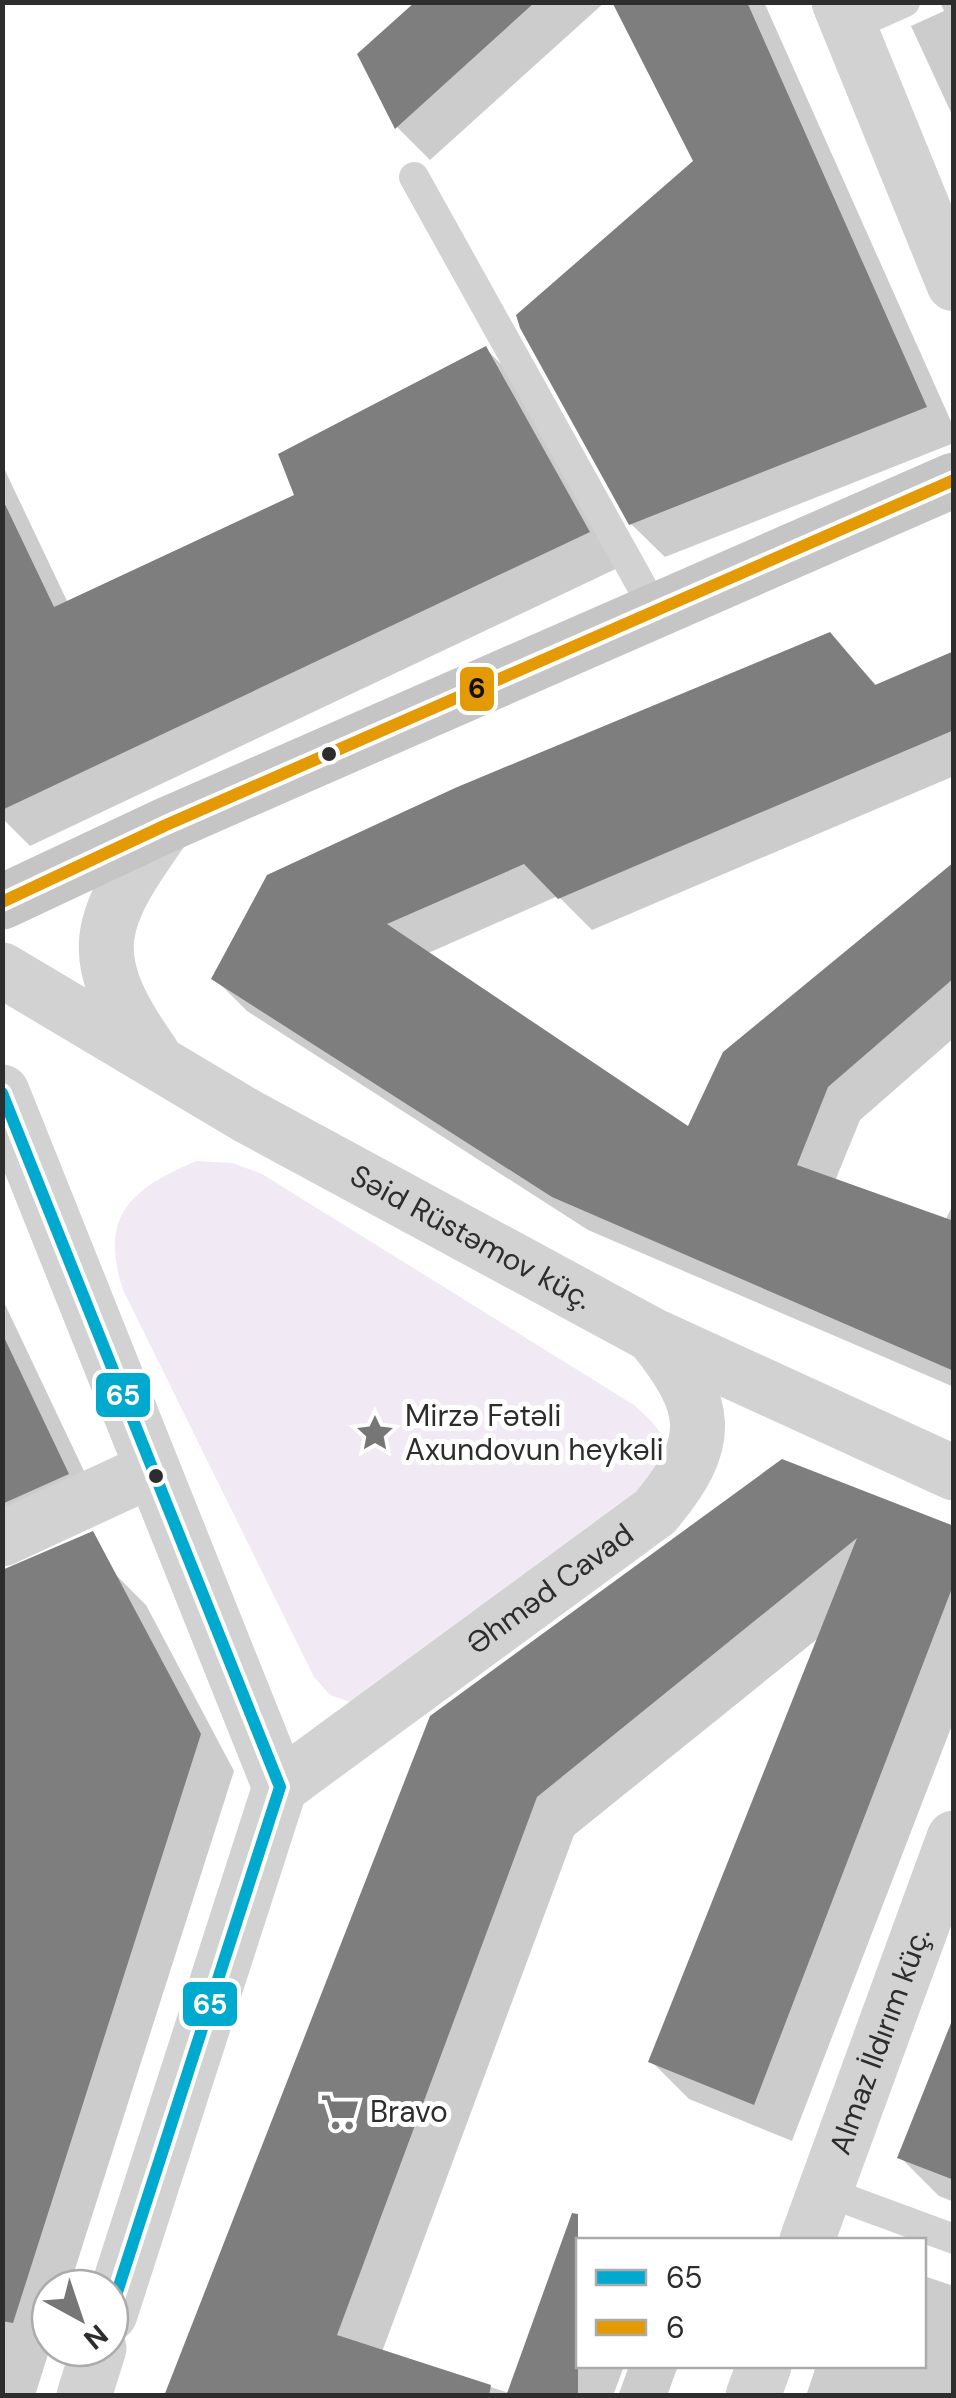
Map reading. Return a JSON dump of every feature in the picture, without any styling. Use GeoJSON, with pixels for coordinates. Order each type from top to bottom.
{"type":"FeatureCollection","features":[{"type":"Feature","properties":{"kind":"main road"},"geometry":{"type":"LineString","coordinates":[[2,902],[166,825],[954,480]]}},
{"type":"Feature","properties":{"kind":"street"},"geometry":{"type":"LineString","coordinates":[[844,15],[954,284]]}},
{"type":"Feature","properties":{"kind":"street"},"geometry":{"type":"LineString","coordinates":[[160,1064],[120,1007],[105,967],[108,918],[133,870],[166,825]]}},
{"type":"Feature","properties":{"kind":"street","name":"Səid Rüstəmov küç."},"geometry":{"type":"LineString","coordinates":[[2,970],[248,1117],[652,1334],[954,1474]]}},
{"type":"Feature","properties":{"kind":"street"},"geometry":{"type":"LineString","coordinates":[[2,1092],[280,1787],[125,2268]]}},
{"type":"Feature","properties":{"kind":"street","name":"Əhməd Cavad"},"geometry":{"type":"LineString","coordinates":[[280,1787],[654,1512],[684,1478],[696,1445],[696,1410],[687,1378],[652,1334]]}},
{"type":"Feature","properties":{"kind":"street"},"geometry":{"type":"LineString","coordinates":[[2,1539],[152,1470]]}},
{"type":"Feature","properties":{"kind":"street","name":"Almaz İldırım küç."},"geometry":{"type":"LineString","coordinates":[[816,2216],[954,1838]]}},
{"type":"Feature","properties":{"kind":"street"},"geometry":{"type":"LineString","coordinates":[[84,2396],[93,2368]]}},
{"type":"Feature","properties":{"kind":"street"},"geometry":{"type":"LineString","coordinates":[[754,2396],[763,2368]]}},
{"type":"Feature","properties":{"kind":"lane"},"geometry":{"type":"LineString","coordinates":[[844,15],[905,2]]}},
{"type":"Feature","properties":{"kind":"lane"},"geometry":{"type":"LineString","coordinates":[[414,176],[655,610]]}},
{"type":"Feature","properties":{"kind":"lane"},"geometry":{"type":"LineString","coordinates":[[816,2216],[954,2239]]}},
{"type":"Feature","properties":{"kind":"shaded area"},"geometry":{"type":"Polygon","coordinates":[[[196,1161],[233,1163],[262,1174],[634,1405],[663,1439],[665,1458],[660,1483],[351,1702],[330,1695],[314,1677],[123,1290],[116,1264],[118,1224],[125,1209],[153,1183],[196,1161]]]}},
{"type":"Feature","properties":{"kind":"building"},"geometry":{"type":"Polygon","coordinates":[[[415,2],[535,2],[395,129],[357,54],[415,2]]]}},
{"type":"Feature","properties":{"kind":"building"},"geometry":{"type":"Polygon","coordinates":[[[612,2],[747,2],[927,407],[629,525],[516,315],[693,161],[612,2]]]}},
{"type":"Feature","properties":{"kind":"building"},"geometry":{"type":"Polygon","coordinates":[[[486,346],[590,532],[2,810],[2,498],[54,607],[294,495],[278,454],[486,346]]]}},
{"type":"Feature","properties":{"kind":"building"},"geometry":{"type":"Polygon","coordinates":[[[830,632],[875,685],[954,651],[954,730],[558,899],[524,864],[387,924],[688,1126],[723,1052],[954,862],[954,978],[828,1087],[797,1165],[954,1221],[954,1371],[552,1197],[211,979],[267,875],[455,788],[830,632]]]}},
{"type":"Feature","properties":{"kind":"building"},"geometry":{"type":"Polygon","coordinates":[[[2,1333],[69,1474],[2,1504],[2,1333]]]}},
{"type":"Feature","properties":{"kind":"building"},"geometry":{"type":"Polygon","coordinates":[[[782,1459],[954,1526],[954,1583],[754,2105],[648,2062],[857,1538],[537,1797],[337,2335],[491,2385],[489,2396],[164,2396],[430,1716],[782,1459]]]}},
{"type":"Feature","properties":{"kind":"building"},"geometry":{"type":"Polygon","coordinates":[[[93,1531],[201,1734],[13,2323],[2,2321],[2,1570],[93,1531]]]}},
{"type":"Feature","properties":{"kind":"building"},"geometry":{"type":"Polygon","coordinates":[[[951,2023],[954,2024],[954,2180],[897,2158],[951,2023]]]}},
{"type":"Feature","properties":{"kind":"building"},"geometry":{"type":"Polygon","coordinates":[[[572,2213],[578,2214],[578,2396],[506,2396],[572,2213]]]}},
{"type":"Feature","properties":{"kind":"transit line","name":"6"},"geometry":{"type":"LineString","coordinates":[[2,902],[166,825],[954,480]]}},
{"type":"Feature","properties":{"kind":"transit line","name":"65"},"geometry":{"type":"LineString","coordinates":[[2,1093],[280,1787],[125,2268]]}},
{"type":"Feature","properties":{"kind":"place","name":"Mirzə Fətəli Axundovun heykəli"},"geometry":{"type":"Point","coordinates":[375,1433]}},
{"type":"Feature","properties":{"kind":"place","name":"Bravo"},"geometry":{"type":"Point","coordinates":[340,2112]}}]}
